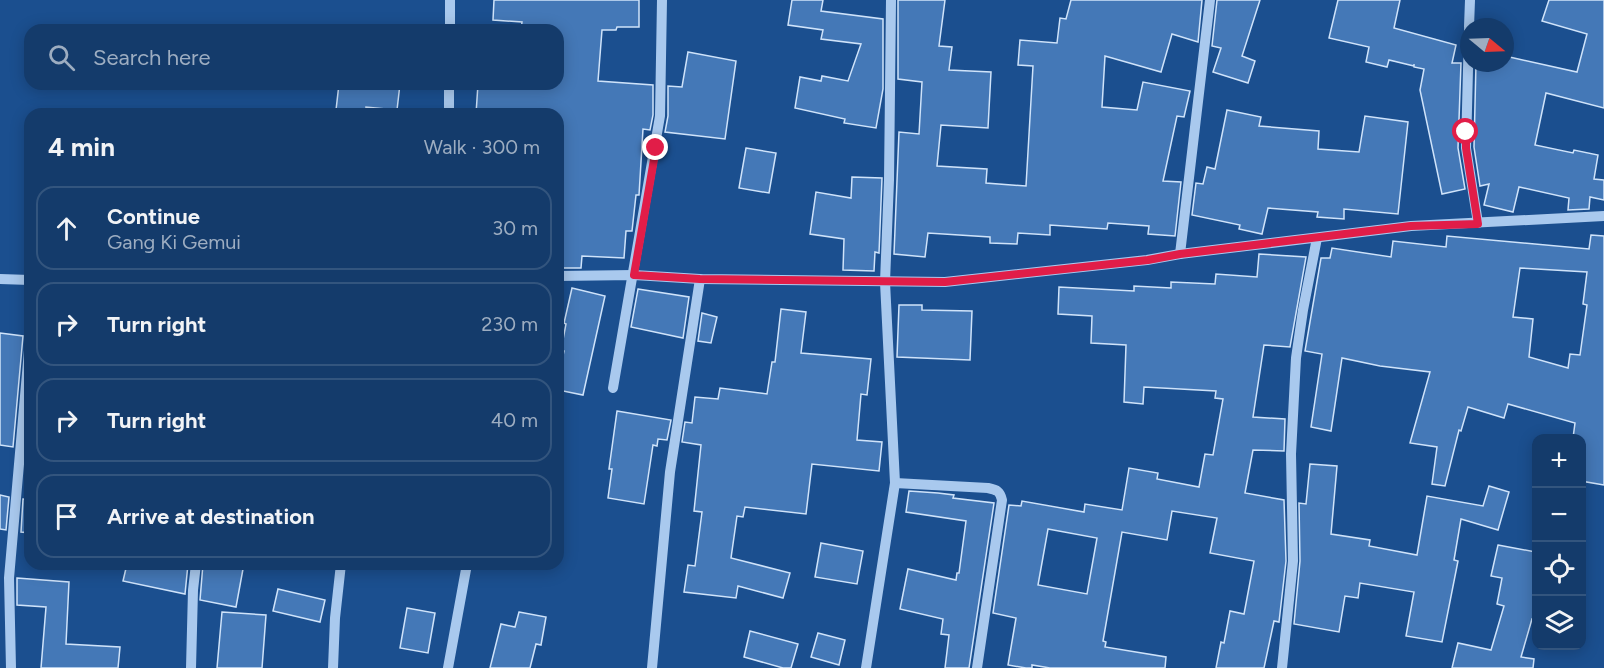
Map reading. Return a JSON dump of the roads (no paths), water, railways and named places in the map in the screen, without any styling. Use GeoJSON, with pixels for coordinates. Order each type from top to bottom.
{"type":"FeatureCollection","features":[{"type":"Feature","properties":{"kind":"street"},"geometry":{"type":"LineString","coordinates":[[450,0],[450,24]]}},
{"type":"Feature","properties":{"kind":"street"},"geometry":{"type":"LineString","coordinates":[[613,388],[660,116],[662,0]]}},
{"type":"Feature","properties":{"kind":"street"},"geometry":{"type":"LineString","coordinates":[[866,668],[895,483],[885,282],[889,180],[891,0]]}},
{"type":"Feature","properties":{"kind":"street"},"geometry":{"type":"LineString","coordinates":[[1180,254],[1210,0]]}},
{"type":"Feature","properties":{"kind":"street"},"geometry":{"type":"LineString","coordinates":[[1469,18],[1470,0]]}},
{"type":"Feature","properties":{"kind":"street"},"geometry":{"type":"LineString","coordinates":[[1468,72],[1466,148],[1478,224]]}},
{"type":"Feature","properties":{"kind":"street"},"geometry":{"type":"LineString","coordinates":[[449,90],[449,108]]}},
{"type":"Feature","properties":{"kind":"street"},"geometry":{"type":"LineString","coordinates":[[564,276],[634,275],[700,279],[945,282],[1148,260],[1180,254],[1411,226],[1604,216]]}},
{"type":"Feature","properties":{"kind":"street"},"geometry":{"type":"LineString","coordinates":[[1282,668],[1293,561],[1292,454],[1296,358],[1317,238]]}},
{"type":"Feature","properties":{"kind":"street"},"geometry":{"type":"LineString","coordinates":[[0,279],[24,280]]}},
{"type":"Feature","properties":{"kind":"street"},"geometry":{"type":"LineString","coordinates":[[652,668],[670,472],[700,279]]}},
{"type":"Feature","properties":{"kind":"street"},"geometry":{"type":"LineString","coordinates":[[11,668],[9,578],[24,407]]}},
{"type":"Feature","properties":{"kind":"street"},"geometry":{"type":"LineString","coordinates":[[895,483],[988,488],[1001,493],[1002,500],[977,668]]}},
{"type":"Feature","properties":{"kind":"street"},"geometry":{"type":"LineString","coordinates":[[191,668],[195,570]]}},
{"type":"Feature","properties":{"kind":"street"},"geometry":{"type":"LineString","coordinates":[[333,668],[339,570]]}},
{"type":"Feature","properties":{"kind":"street"},"geometry":{"type":"LineString","coordinates":[[448,668],[466,570]]}}]}
